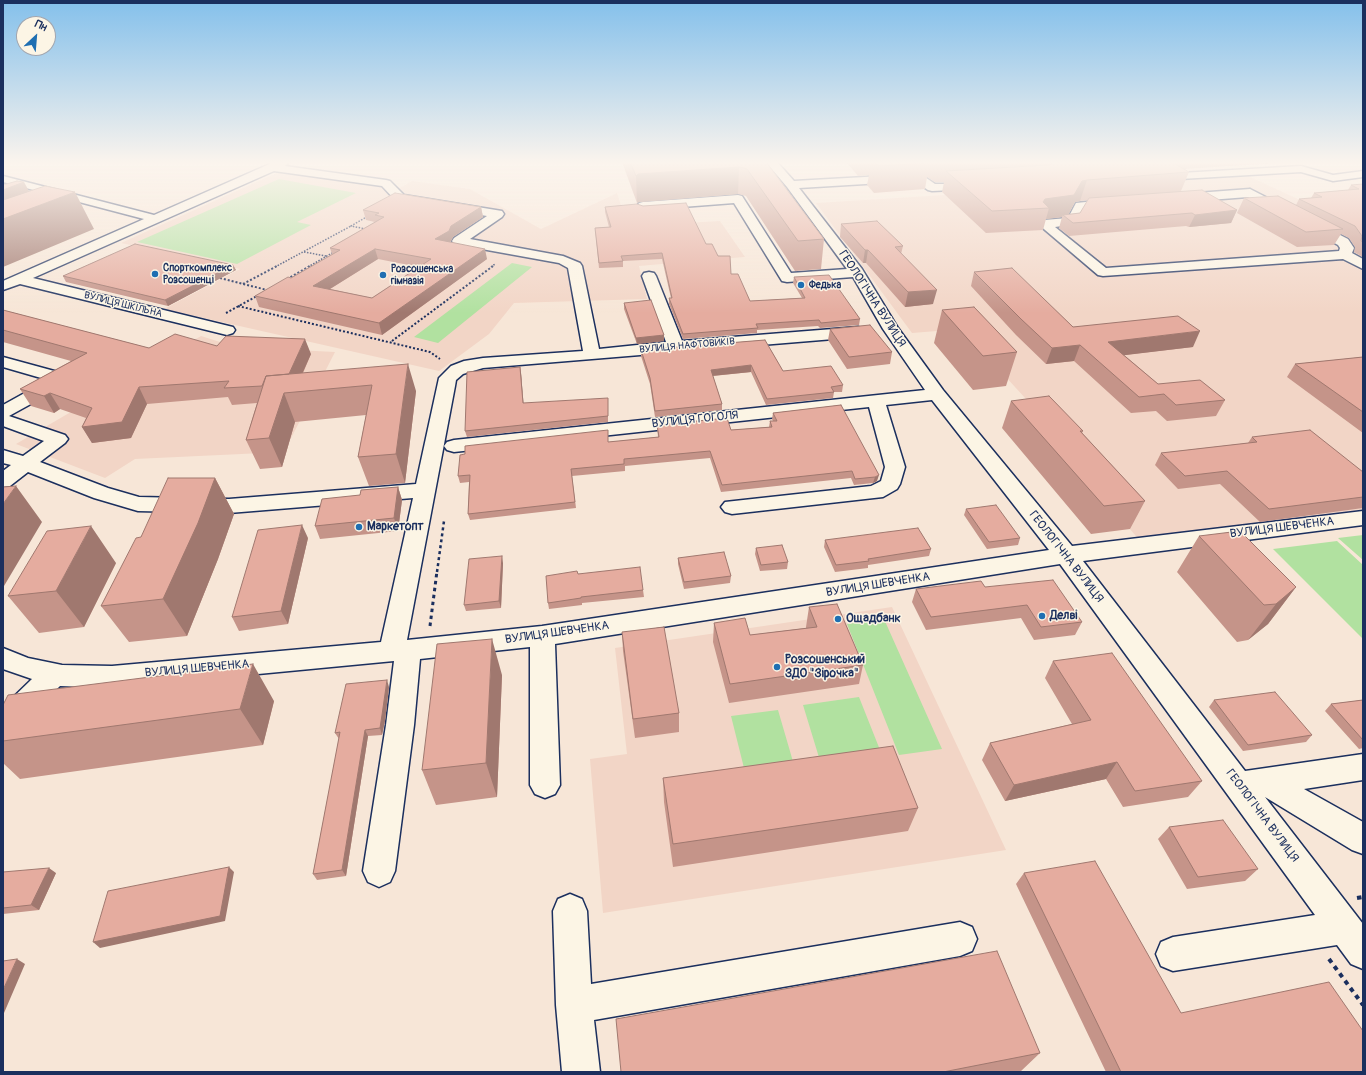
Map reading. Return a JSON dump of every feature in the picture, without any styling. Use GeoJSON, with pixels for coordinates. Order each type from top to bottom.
{"type":"FeatureCollection","features":[{"type":"Feature","properties":{"kind":"street"},"geometry":{"type":"LineString","coordinates":[[93,215],[108,218],[122,212]]}},
{"type":"Feature","properties":{"kind":"street"},"geometry":{"type":"LineString","coordinates":[[130,212],[157,218]]}},
{"type":"Feature","properties":{"kind":"street"},"geometry":{"type":"LineString","coordinates":[[3,286],[170,212]]}},
{"type":"Feature","properties":{"kind":"street"},"geometry":{"type":"LineString","coordinates":[[487,212],[498,214],[459,241],[563,260],[575,266],[592,355]]}},
{"type":"Feature","properties":{"kind":"street"},"geometry":{"type":"LineString","coordinates":[[746,212],[787,278],[857,272]]}},
{"type":"Feature","properties":{"kind":"street","name":"ГЕОЛОГІЧНА ВУЛИЦЯ"},"geometry":{"type":"LineString","coordinates":[[812,212],[857,272],[891,329],[937,394],[1252,783],[1354,939]]}},
{"type":"Feature","properties":{"kind":"street"},"geometry":{"type":"LineString","coordinates":[[1077,212],[1072,221],[1044,224],[1104,272],[1344,255],[1363,265]]}},
{"type":"Feature","properties":{"kind":"street"},"geometry":{"type":"LineString","coordinates":[[1286,212],[1343,242],[1347,248],[1344,255]]}},
{"type":"Feature","properties":{"kind":"street"},"geometry":{"type":"LineString","coordinates":[[649,276],[676,346]]}},
{"type":"Feature","properties":{"kind":"street","name":"ВУЛИЦЯ ШКІЛЬНА"},"geometry":{"type":"LineString","coordinates":[[19,279],[227,330]]}},
{"type":"Feature","properties":{"kind":"street","name":"ВУЛИЦЯ НАФТОВИКІВ"},"geometry":{"type":"LineString","coordinates":[[451,378],[470,365],[483,363],[891,329]]}},
{"type":"Feature","properties":{"kind":"street"},"geometry":{"type":"LineString","coordinates":[[3,362],[63,379],[3,412]]}},
{"type":"Feature","properties":{"kind":"street"},"geometry":{"type":"LineString","coordinates":[[379,871],[400,725],[425,490],[451,378]]}},
{"type":"Feature","properties":{"kind":"street","name":"ВУЛИЦЯ ГОГОЛЯ"},"geometry":{"type":"LineString","coordinates":[[454,446],[937,394]]}},
{"type":"Feature","properties":{"kind":"street"},"geometry":{"type":"LineString","coordinates":[[732,507],[876,492],[890,484],[895,467],[876,400]]}},
{"type":"Feature","properties":{"kind":"street"},"geometry":{"type":"LineString","coordinates":[[3,420],[58,439],[3,481]]}},
{"type":"Feature","properties":{"kind":"street"},"geometry":{"type":"LineString","coordinates":[[3,456],[101,493],[138,504],[229,506],[425,490]]}},
{"type":"Feature","properties":{"kind":"street","name":"ВУЛИЦЯ ШЕВЧЕНКА"},"geometry":{"type":"LineString","coordinates":[[3,658],[24,667],[62,676],[112,676],[409,650],[542,636],[1066,555],[1363,518]]}},
{"type":"Feature","properties":{"kind":"street"},"geometry":{"type":"LineString","coordinates":[[542,636],[545,785]]}},
{"type":"Feature","properties":{"kind":"street"},"geometry":{"type":"LineString","coordinates":[[3,724],[55,674]]}},
{"type":"Feature","properties":{"kind":"street"},"geometry":{"type":"LineString","coordinates":[[1252,783],[1363,767]]}},
{"type":"Feature","properties":{"kind":"street"},"geometry":{"type":"LineString","coordinates":[[1252,783],[1363,839]]}},
{"type":"Feature","properties":{"kind":"street"},"geometry":{"type":"LineString","coordinates":[[570,911],[574,1005],[581,1072]]}},
{"type":"Feature","properties":{"kind":"street"},"geometry":{"type":"LineString","coordinates":[[574,1005],[960,939]]}},
{"type":"Feature","properties":{"kind":"street"},"geometry":{"type":"LineString","coordinates":[[1173,954],[1354,939]]}},
{"type":"Feature","properties":{"kind":"path"},"geometry":{"type":"LineString","coordinates":[[243,284],[375,212]]}},
{"type":"Feature","properties":{"kind":"path"},"geometry":{"type":"LineString","coordinates":[[351,226],[373,230]]}},
{"type":"Feature","properties":{"kind":"path"},"geometry":{"type":"LineString","coordinates":[[287,279],[340,249]]}},
{"type":"Feature","properties":{"kind":"path"},"geometry":{"type":"LineString","coordinates":[[391,342],[512,251]]}},
{"type":"Feature","properties":{"kind":"path"},"geometry":{"type":"LineString","coordinates":[[303,252],[327,256]]}},
{"type":"Feature","properties":{"kind":"path"},"geometry":{"type":"LineString","coordinates":[[220,278],[267,290],[228,312]]}},
{"type":"Feature","properties":{"kind":"path"},"geometry":{"type":"LineString","coordinates":[[238,306],[430,352],[451,378]]}},
{"type":"Feature","properties":{"kind":"path"},"geometry":{"type":"LineString","coordinates":[[409,650],[444,516]]}},
{"type":"Feature","properties":{"kind":"shaded area","name":"Розсошенська гімназія"},"geometry":{"type":"Polygon","coordinates":[[[190,212],[511,212],[541,229],[577,212],[623,212],[628,226],[720,221],[745,257],[639,266],[647,299],[514,303],[489,334],[439,371],[164,309],[240,269],[121,243],[190,212]]]}},
{"type":"Feature","properties":{"kind":"shaded area"},"geometry":{"type":"Polygon","coordinates":[[[823,212],[1326,212],[1363,229],[1363,513],[1142,543],[1069,459],[1047,422],[962,329],[912,333],[823,212]]]}},
{"type":"Feature","properties":{"kind":"shaded area"},"geometry":{"type":"Polygon","coordinates":[[[201,336],[236,347],[335,352],[284,452],[135,459],[105,478],[16,444],[201,336]]]}},
{"type":"Feature","properties":{"kind":"shaded area"},"geometry":{"type":"Polygon","coordinates":[[[892,607],[1006,850],[603,913],[590,759],[627,754],[615,648],[892,607]]]}},
{"type":"Feature","properties":{"kind":"green space"},"geometry":{"type":"Polygon","coordinates":[[[204,212],[317,212],[297,222],[311,225],[237,264],[137,242],[204,212]]]}},
{"type":"Feature","properties":{"kind":"green space"},"geometry":{"type":"Polygon","coordinates":[[[512,263],[532,267],[438,343],[414,337],[512,263]]]}},
{"type":"Feature","properties":{"kind":"green space"},"geometry":{"type":"Polygon","coordinates":[[[1363,535],[1363,560],[1338,538],[1363,535]]]}},
{"type":"Feature","properties":{"kind":"green space"},"geometry":{"type":"Polygon","coordinates":[[[1337,541],[1363,565],[1363,639],[1273,549],[1337,541]]]}},
{"type":"Feature","properties":{"kind":"green space"},"geometry":{"type":"Polygon","coordinates":[[[884,619],[942,749],[899,755],[847,624],[884,619]]]}},
{"type":"Feature","properties":{"kind":"green space"},"geometry":{"type":"Polygon","coordinates":[[[859,697],[882,755],[821,764],[803,705],[859,697]]]}},
{"type":"Feature","properties":{"kind":"green space"},"geometry":{"type":"Polygon","coordinates":[[[778,710],[794,765],[745,772],[731,716],[778,710]]]}},
{"type":"Feature","properties":{"kind":"building"},"geometry":{"type":"Polygon","coordinates":[[[3,212],[21,212],[3,219],[3,212]]]}},
{"type":"Feature","properties":{"kind":"building"},"geometry":{"type":"Polygon","coordinates":[[[375,212],[473,212],[451,226],[449,231],[435,239],[485,249],[379,323],[255,296],[288,277],[291,278],[340,250],[330,248],[384,217],[375,215],[379,213],[375,212]],[[375,249],[313,286],[372,298],[431,259],[375,249]]]}},
{"type":"Feature","properties":{"kind":"building"},"geometry":{"type":"Polygon","coordinates":[[[607,212],[690,212],[706,244],[712,244],[718,256],[730,256],[731,274],[738,274],[750,301],[805,298],[794,277],[829,275],[860,319],[821,323],[819,320],[756,324],[758,328],[683,334],[669,298],[672,298],[662,253],[621,256],[623,261],[599,263],[595,228],[611,227],[607,212]]]}},
{"type":"Feature","properties":{"kind":"building"},"geometry":{"type":"Polygon","coordinates":[[[778,212],[804,212],[824,239],[798,241],[778,212]]]}},
{"type":"Feature","properties":{"kind":"building"},"geometry":{"type":"Polygon","coordinates":[[[1219,212],[1073,223],[1063,215],[1080,213],[1219,212]]]}},
{"type":"Feature","properties":{"kind":"building"},"geometry":{"type":"Polygon","coordinates":[[[1270,212],[1310,212],[1343,229],[1306,232],[1270,212]]]}},
{"type":"Feature","properties":{"kind":"building"},"geometry":{"type":"Polygon","coordinates":[[[1326,212],[1363,212],[1363,242],[1361,241],[1362,236],[1355,226],[1326,212]]]}},
{"type":"Feature","properties":{"kind":"building"},"geometry":{"type":"Polygon","coordinates":[[[877,221],[903,246],[895,247],[937,290],[908,292],[841,224],[877,221]]]}},
{"type":"Feature","properties":{"kind":"building","name":"Спорткомплекс Розсошенці"},"geometry":{"type":"Polygon","coordinates":[[[135,244],[233,265],[165,300],[63,276],[135,244]]]}},
{"type":"Feature","properties":{"kind":"building"},"geometry":{"type":"Polygon","coordinates":[[[1012,268],[1073,327],[1178,316],[1200,331],[1108,342],[1158,384],[1200,380],[1225,400],[1176,405],[1164,394],[1139,397],[1080,345],[1052,348],[974,272],[1012,268]]]}},
{"type":"Feature","properties":{"kind":"building"},"geometry":{"type":"Polygon","coordinates":[[[651,300],[664,335],[636,338],[624,303],[651,300]]]}},
{"type":"Feature","properties":{"kind":"building"},"geometry":{"type":"Polygon","coordinates":[[[974,307],[1017,352],[983,356],[942,310],[974,307]]]}},
{"type":"Feature","properties":{"kind":"building"},"geometry":{"type":"Polygon","coordinates":[[[3,310],[149,348],[175,334],[217,346],[226,336],[305,339],[289,374],[266,376],[262,386],[224,388],[229,381],[139,387],[122,422],[82,427],[92,408],[50,393],[44,396],[20,389],[87,353],[3,330],[3,310]]]}},
{"type":"Feature","properties":{"kind":"building"},"geometry":{"type":"Polygon","coordinates":[[[870,325],[892,352],[849,357],[830,329],[870,325]]]}},
{"type":"Feature","properties":{"kind":"building"},"geometry":{"type":"Polygon","coordinates":[[[765,340],[783,371],[831,366],[843,385],[831,387],[834,392],[767,399],[751,365],[711,370],[722,404],[655,411],[650,378],[641,350],[765,340]]]}},
{"type":"Feature","properties":{"kind":"building"},"geometry":{"type":"Polygon","coordinates":[[[1363,357],[1363,412],[1295,364],[1363,357]]]}},
{"type":"Feature","properties":{"kind":"building"},"geometry":{"type":"Polygon","coordinates":[[[408,364],[396,454],[358,457],[372,385],[284,393],[269,438],[246,440],[266,376],[408,364]]]}},
{"type":"Feature","properties":{"kind":"building"},"geometry":{"type":"Polygon","coordinates":[[[520,367],[523,403],[608,398],[608,416],[465,431],[467,372],[520,367]]]}},
{"type":"Feature","properties":{"kind":"building"},"geometry":{"type":"Polygon","coordinates":[[[1049,396],[1083,431],[1080,431],[1145,501],[1104,506],[1011,401],[1049,396]]]}},
{"type":"Feature","properties":{"kind":"building"},"geometry":{"type":"Polygon","coordinates":[[[841,405],[879,475],[875,477],[855,479],[852,471],[722,485],[710,451],[624,459],[624,464],[571,469],[575,502],[468,514],[470,475],[458,476],[460,455],[465,454],[465,446],[608,430],[608,442],[659,437],[657,425],[727,418],[731,430],[772,427],[770,421],[777,421],[773,413],[841,405]]]}},
{"type":"Feature","properties":{"kind":"building"},"geometry":{"type":"Polygon","coordinates":[[[1310,430],[1363,472],[1363,497],[1269,509],[1227,471],[1185,476],[1161,453],[1257,442],[1252,437],[1310,430]]]}},
{"type":"Feature","properties":{"kind":"building"},"geometry":{"type":"Polygon","coordinates":[[[168,478],[215,478],[198,523],[163,599],[101,606],[136,538],[141,537],[168,478]]]}},
{"type":"Feature","properties":{"kind":"building"},"geometry":{"type":"Polygon","coordinates":[[[16,486],[3,504],[3,487],[16,486]]]}},
{"type":"Feature","properties":{"kind":"building"},"geometry":{"type":"Polygon","coordinates":[[[398,487],[394,518],[315,526],[322,499],[360,495],[361,490],[398,487]]]}},
{"type":"Feature","properties":{"kind":"building"},"geometry":{"type":"Polygon","coordinates":[[[996,505],[1020,538],[989,542],[966,509],[996,505]]]}},
{"type":"Feature","properties":{"kind":"building"},"geometry":{"type":"Polygon","coordinates":[[[302,525],[281,611],[232,617],[258,530],[302,525]]]}},
{"type":"Feature","properties":{"kind":"building"},"geometry":{"type":"Polygon","coordinates":[[[91,526],[56,591],[8,596],[47,531],[91,526]]]}},
{"type":"Feature","properties":{"kind":"building"},"geometry":{"type":"Polygon","coordinates":[[[918,528],[931,549],[868,559],[869,561],[836,565],[825,540],[918,528]]]}},
{"type":"Feature","properties":{"kind":"building"},"geometry":{"type":"Polygon","coordinates":[[[1240,531],[1296,587],[1276,604],[1264,605],[1199,536],[1240,531]]]}},
{"type":"Feature","properties":{"kind":"building"},"geometry":{"type":"Polygon","coordinates":[[[782,545],[788,562],[761,565],[756,548],[782,545]]]}},
{"type":"Feature","properties":{"kind":"building"},"geometry":{"type":"Polygon","coordinates":[[[724,552],[731,576],[684,582],[678,558],[724,552]]]}},
{"type":"Feature","properties":{"kind":"building"},"geometry":{"type":"Polygon","coordinates":[[[502,556],[499,601],[464,605],[469,559],[502,556]]]}},
{"type":"Feature","properties":{"kind":"building"},"geometry":{"type":"Polygon","coordinates":[[[640,567],[643,590],[581,597],[548,603],[546,576],[577,571],[578,574],[640,567]]]}},
{"type":"Feature","properties":{"kind":"building"},"geometry":{"type":"Polygon","coordinates":[[[1053,580],[1082,622],[1041,627],[1027,605],[931,617],[916,589],[981,581],[985,587],[1053,580]]]}},
{"type":"Feature","properties":{"kind":"building"},"geometry":{"type":"Polygon","coordinates":[[[837,604],[863,665],[730,684],[714,623],[745,618],[750,635],[817,627],[809,607],[837,604]]]}},
{"type":"Feature","properties":{"kind":"building"},"geometry":{"type":"Polygon","coordinates":[[[664,627],[679,713],[633,719],[622,632],[664,627]]]}},
{"type":"Feature","properties":{"kind":"building"},"geometry":{"type":"Polygon","coordinates":[[[492,639],[486,763],[422,770],[437,644],[492,639]]]}},
{"type":"Feature","properties":{"kind":"building"},"geometry":{"type":"Polygon","coordinates":[[[1112,653],[1202,781],[1135,791],[1117,762],[1014,785],[990,743],[1091,720],[1053,661],[1112,653]]]}},
{"type":"Feature","properties":{"kind":"building"},"geometry":{"type":"Polygon","coordinates":[[[253,664],[240,709],[3,741],[3,705],[8,695],[253,664]]]}},
{"type":"Feature","properties":{"kind":"building"},"geometry":{"type":"Polygon","coordinates":[[[387,680],[380,728],[365,730],[342,870],[313,874],[340,732],[335,733],[346,684],[387,680]]]}},
{"type":"Feature","properties":{"kind":"building"},"geometry":{"type":"Polygon","coordinates":[[[1275,692],[1312,735],[1248,745],[1214,700],[1275,692]]]}},
{"type":"Feature","properties":{"kind":"building"},"geometry":{"type":"Polygon","coordinates":[[[1363,700],[1363,740],[1331,704],[1363,700]]]}},
{"type":"Feature","properties":{"kind":"building"},"geometry":{"type":"Polygon","coordinates":[[[893,746],[918,808],[673,844],[663,778],[893,746]]]}},
{"type":"Feature","properties":{"kind":"building"},"geometry":{"type":"Polygon","coordinates":[[[1223,820],[1258,869],[1198,877],[1169,827],[1223,820]]]}},
{"type":"Feature","properties":{"kind":"building"},"geometry":{"type":"Polygon","coordinates":[[[1095,861],[1181,1013],[1329,982],[1363,1031],[1363,1072],[1121,1072],[1024,873],[1095,861]]]}},
{"type":"Feature","properties":{"kind":"building"},"geometry":{"type":"Polygon","coordinates":[[[229,867],[220,916],[93,942],[108,891],[229,867]]]}},
{"type":"Feature","properties":{"kind":"building"},"geometry":{"type":"Polygon","coordinates":[[[49,868],[31,905],[3,908],[3,872],[49,868]]]}},
{"type":"Feature","properties":{"kind":"building"},"geometry":{"type":"Polygon","coordinates":[[[997,951],[1040,1053],[943,1072],[621,1072],[616,1019],[997,951]]]}},
{"type":"Feature","properties":{"kind":"building"},"geometry":{"type":"Polygon","coordinates":[[[17,959],[3,990],[3,961],[17,959]]]}},
{"type":"Feature","properties":{"kind":"place","name":"Спорткомплекс Розсошенці"},"geometry":{"type":"Point","coordinates":[155,274]}},
{"type":"Feature","properties":{"kind":"place","name":"Розсошенська гімназія"},"geometry":{"type":"Point","coordinates":[383,275]}},
{"type":"Feature","properties":{"kind":"place","name":"Федька"},"geometry":{"type":"Point","coordinates":[801,285]}},
{"type":"Feature","properties":{"kind":"place","name":"Маркетопт"},"geometry":{"type":"Point","coordinates":[359,527]}},
{"type":"Feature","properties":{"kind":"place","name":"Делві"},"geometry":{"type":"Point","coordinates":[1042,616]}},
{"type":"Feature","properties":{"kind":"place","name":"Ощадбанк"},"geometry":{"type":"Point","coordinates":[838,619]}},
{"type":"Feature","properties":{"kind":"place","name":"Розсошенський ЗДО \"Зірочка\""},"geometry":{"type":"Point","coordinates":[777,667]}}]}
